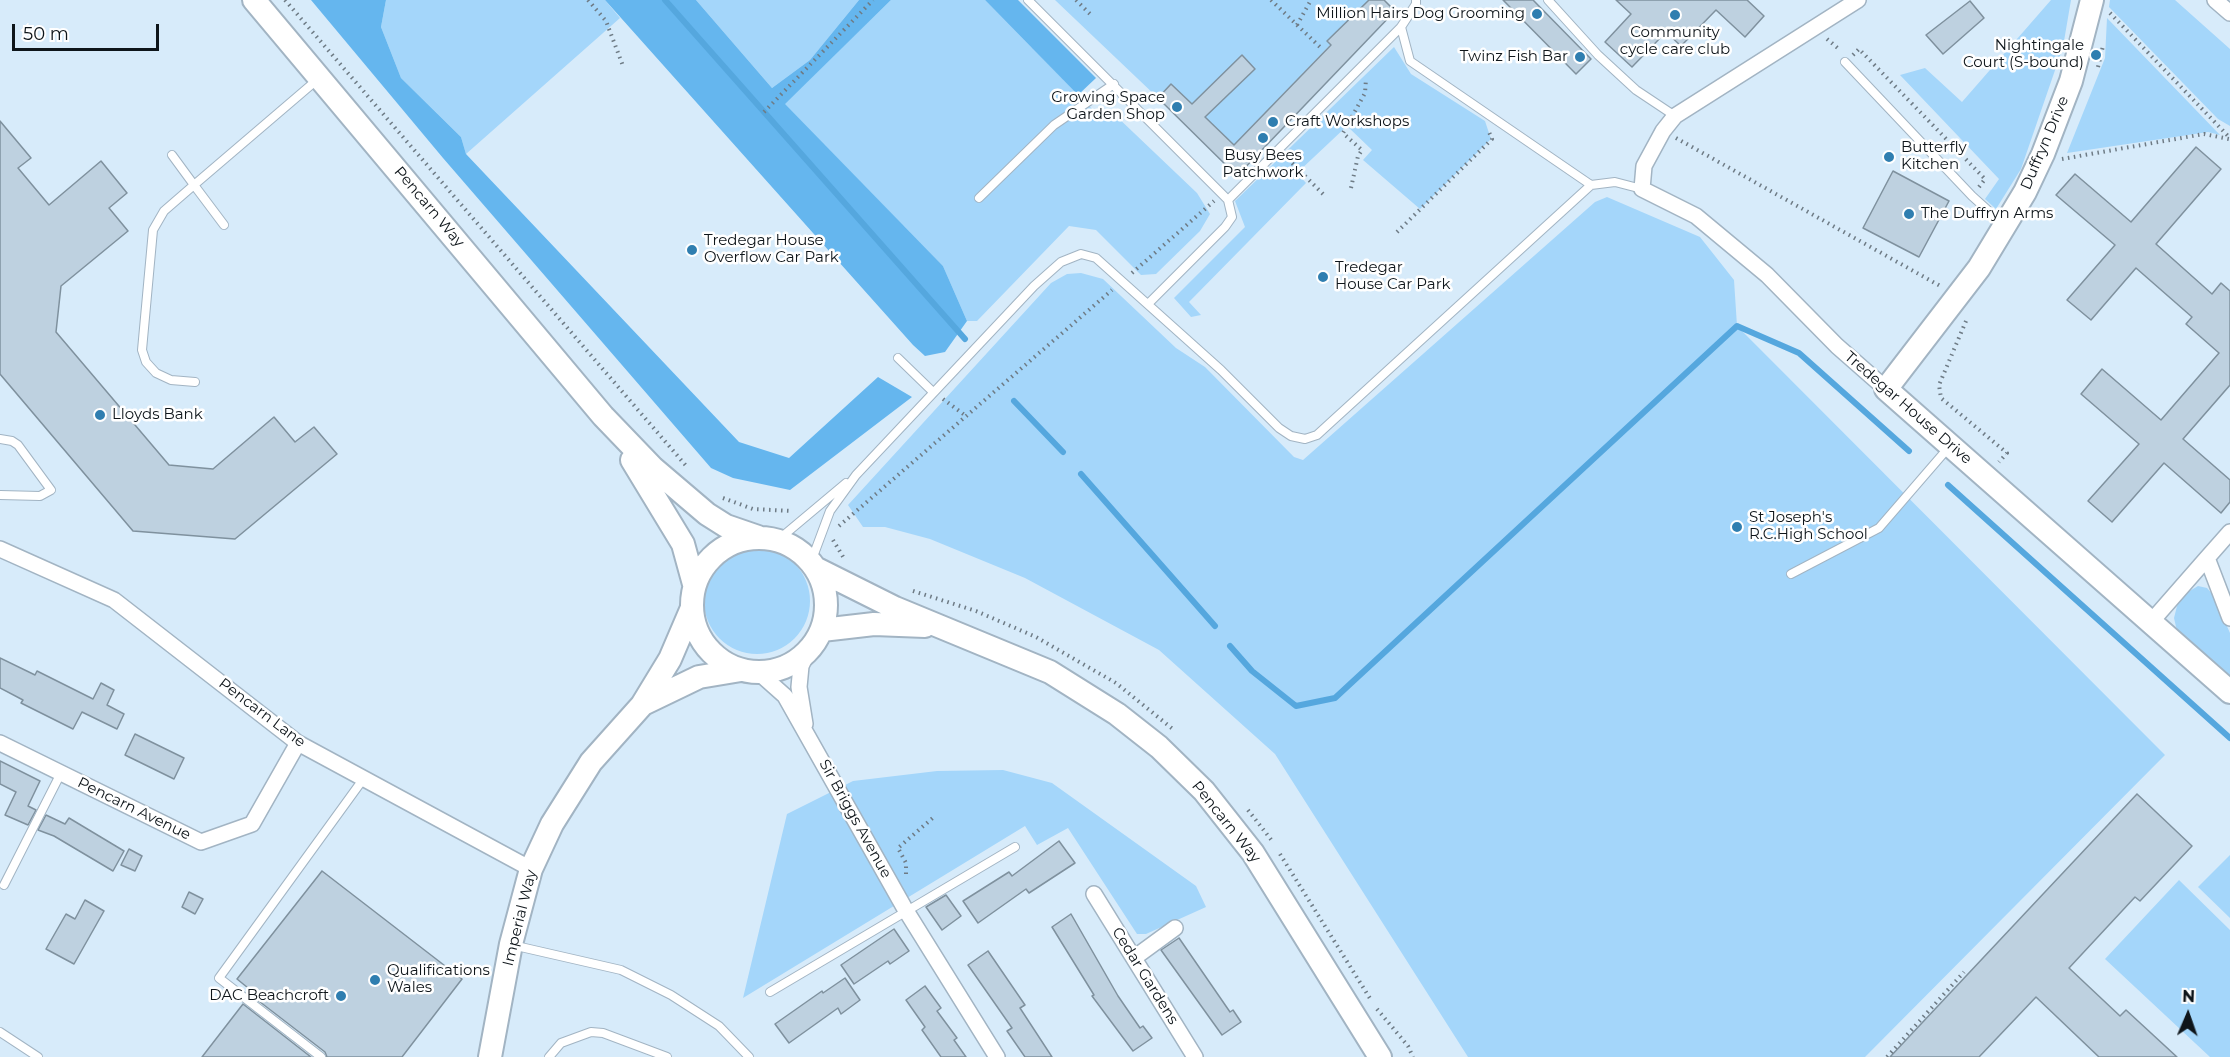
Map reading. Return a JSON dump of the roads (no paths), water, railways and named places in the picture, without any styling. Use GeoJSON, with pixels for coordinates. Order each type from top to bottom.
{"type":"FeatureCollection","features":[{"type":"Feature","properties":{"kind":"street","name":"Pencarn Way"},"geometry":{"type":"LineString","coordinates":[[254,0],[603,416],[653,468],[707,514],[726,526],[768,539]]}},
{"type":"Feature","properties":{"kind":"street"},"geometry":{"type":"LineString","coordinates":[[1642,189],[1644,166],[1663,131],[1675,116],[1858,0]]}},
{"type":"Feature","properties":{"kind":"street"},"geometry":{"type":"LineString","coordinates":[[2215,0],[2230,13]]}},
{"type":"Feature","properties":{"kind":"street","name":"Duffryn Drive"},"geometry":{"type":"LineString","coordinates":[[1886,389],[1964,305],[2043,154],[2098,4]]}},
{"type":"Feature","properties":{"kind":"street","name":"Tredegar House Drive"},"geometry":{"type":"LineString","coordinates":[[1642,189],[1696,216],[1767,275],[1837,346],[2230,692]]}},
{"type":"Feature","properties":{"kind":"street","name":"Pencarn Way"},"geometry":{"type":"LineString","coordinates":[[603,416],[650,486],[683,544],[694,584]]}},
{"type":"Feature","properties":{"kind":"street"},"geometry":{"type":"LineString","coordinates":[[2151,622],[2230,532]]}},
{"type":"Feature","properties":{"kind":"street"},"geometry":{"type":"LineString","coordinates":[[768,539],[796,549],[813,565],[824,588],[826,609],[822,630],[807,652],[781,669],[749,671],[722,662],[707,648],[696,631],[691,610],[694,584],[704,565],[718,550],[737,541],[768,539]]}},
{"type":"Feature","properties":{"kind":"street","name":"Pencarn Lane"},"geometry":{"type":"LineString","coordinates":[[0,549],[114,600],[298,743],[531,869]]}},
{"type":"Feature","properties":{"kind":"street"},"geometry":{"type":"LineString","coordinates":[[2207,558],[2230,618]]}},
{"type":"Feature","properties":{"kind":"street","name":"Pencarn Way"},"geometry":{"type":"LineString","coordinates":[[813,565],[864,594],[1050,672],[1117,714],[1159,747],[1204,791],[1253,853],[1380,1057]]}},
{"type":"Feature","properties":{"kind":"street","name":"Imperial Way"},"geometry":{"type":"LineString","coordinates":[[490,1057],[511,944],[531,869],[552,824],[591,762],[642,705],[670,659],[691,610]]}},
{"type":"Feature","properties":{"kind":"street","name":"Pencarn Way"},"geometry":{"type":"LineString","coordinates":[[822,630],[874,624],[939,626]]}},
{"type":"Feature","properties":{"kind":"street","name":"Sir Briggs Avenue"},"geometry":{"type":"LineString","coordinates":[[806,730],[799,687],[801,666],[807,652]]}},
{"type":"Feature","properties":{"kind":"street","name":"Imperial Way"},"geometry":{"type":"LineString","coordinates":[[642,705],[699,677],[749,671]]}},
{"type":"Feature","properties":{"kind":"street","name":"Sir Briggs Avenue"},"geometry":{"type":"LineString","coordinates":[[749,671],[785,696],[905,909],[997,1057]]}},
{"type":"Feature","properties":{"kind":"street","name":"Pencarn Avenue"},"geometry":{"type":"LineString","coordinates":[[0,743],[201,842],[252,824],[298,743]]}},
{"type":"Feature","properties":{"kind":"street","name":"Cedar Gardens"},"geometry":{"type":"LineString","coordinates":[[1094,894],[1195,1057]]}},
{"type":"Feature","properties":{"kind":"street"},"geometry":{"type":"LineString","coordinates":[[1134,958],[1175,928]]}},
{"type":"Feature","properties":{"kind":"lane"},"geometry":{"type":"LineString","coordinates":[[1028,0],[1228,201],[1232,217],[1225,227],[1149,303]]}},
{"type":"Feature","properties":{"kind":"lane"},"geometry":{"type":"LineString","coordinates":[[1228,201],[1401,27],[1416,4],[1416,0]]}},
{"type":"Feature","properties":{"kind":"lane"},"geometry":{"type":"LineString","coordinates":[[1548,0],[1598,55],[1629,83],[1675,116]]}},
{"type":"Feature","properties":{"kind":"lane"},"geometry":{"type":"LineString","coordinates":[[1401,27],[1410,61],[1591,185]]}},
{"type":"Feature","properties":{"kind":"lane"},"geometry":{"type":"LineString","coordinates":[[1845,62],[1972,196],[2006,226]]}},
{"type":"Feature","properties":{"kind":"lane"},"geometry":{"type":"LineString","coordinates":[[195,382],[171,380],[156,374],[146,362],[142,350],[153,231],[158,220],[174,200],[319,78]]}},
{"type":"Feature","properties":{"kind":"lane"},"geometry":{"type":"LineString","coordinates":[[979,198],[1054,125],[1114,84]]}},
{"type":"Feature","properties":{"kind":"lane"},"geometry":{"type":"LineString","coordinates":[[172,155],[224,225]]}},
{"type":"Feature","properties":{"kind":"lane"},"geometry":{"type":"LineString","coordinates":[[813,565],[822,530],[830,511],[856,475],[932,391],[1034,286],[1061,262],[1081,254],[1096,258],[1149,303],[1279,428],[1291,436],[1305,440],[1317,435],[1591,185],[1615,182],[1642,189]]}},
{"type":"Feature","properties":{"kind":"lane"},"geometry":{"type":"LineString","coordinates":[[898,358],[932,391]]}},
{"type":"Feature","properties":{"kind":"lane"},"geometry":{"type":"LineString","coordinates":[[0,439],[12,441],[23,450],[51,490],[40,496],[0,495]]}},
{"type":"Feature","properties":{"kind":"lane"},"geometry":{"type":"LineString","coordinates":[[1791,574],[1879,528],[1950,446]]}},
{"type":"Feature","properties":{"kind":"lane"},"geometry":{"type":"LineString","coordinates":[[768,539],[806,517],[856,475]]}},
{"type":"Feature","properties":{"kind":"lane"},"geometry":{"type":"LineString","coordinates":[[4,885],[61,773]]}},
{"type":"Feature","properties":{"kind":"lane"},"geometry":{"type":"LineString","coordinates":[[321,1057],[219,978],[364,778]]}},
{"type":"Feature","properties":{"kind":"lane"},"geometry":{"type":"LineString","coordinates":[[770,992],[905,909],[1015,847]]}},
{"type":"Feature","properties":{"kind":"lane"},"geometry":{"type":"LineString","coordinates":[[511,944],[621,970],[671,995],[719,1026],[749,1057]]}},
{"type":"Feature","properties":{"kind":"lane"},"geometry":{"type":"LineString","coordinates":[[0,1032],[38,1057]]}},
{"type":"Feature","properties":{"kind":"lane"},"geometry":{"type":"LineString","coordinates":[[549,1057],[561,1042],[591,1032],[603,1033],[667,1057]]}},
{"type":"Feature","properties":{"kind":"waterway"},"geometry":{"type":"LineString","coordinates":[[665,0],[965,339]]}},
{"type":"Feature","properties":{"kind":"waterway"},"geometry":{"type":"LineString","coordinates":[[1230,646],[1252,671],[1296,706],[1335,698],[1737,326],[1799,353],[1909,451]]}},
{"type":"Feature","properties":{"kind":"waterway"},"geometry":{"type":"LineString","coordinates":[[1014,401],[1063,452]]}},
{"type":"Feature","properties":{"kind":"waterway"},"geometry":{"type":"LineString","coordinates":[[1081,474],[1215,626]]}},
{"type":"Feature","properties":{"kind":"waterway"},"geometry":{"type":"LineString","coordinates":[[1948,485],[2230,738]]}},
{"type":"Feature","properties":{"kind":"place","name":"Million Hairs Dog Grooming"},"geometry":{"type":"Point","coordinates":[1537,14]}},
{"type":"Feature","properties":{"kind":"place","name":"Community cycle care club"},"geometry":{"type":"Point","coordinates":[1675,15]}},
{"type":"Feature","properties":{"kind":"place","name":"Nightingale Court (S-bound)"},"geometry":{"type":"Point","coordinates":[2096,55]}},
{"type":"Feature","properties":{"kind":"place","name":"Twinz Fish Bar"},"geometry":{"type":"Point","coordinates":[1580,57]}},
{"type":"Feature","properties":{"kind":"place","name":"Growing Space Garden Shop"},"geometry":{"type":"Point","coordinates":[1177,107]}},
{"type":"Feature","properties":{"kind":"place","name":"Craft Workshops"},"geometry":{"type":"Point","coordinates":[1273,122]}},
{"type":"Feature","properties":{"kind":"place","name":"Busy Bees Patchwork"},"geometry":{"type":"Point","coordinates":[1263,138]}},
{"type":"Feature","properties":{"kind":"place","name":"Butterfly Kitchen"},"geometry":{"type":"Point","coordinates":[1889,157]}},
{"type":"Feature","properties":{"kind":"place","name":"The Duffryn Arms"},"geometry":{"type":"Point","coordinates":[1909,214]}},
{"type":"Feature","properties":{"kind":"place","name":"Tredegar House Overflow Car Park"},"geometry":{"type":"Point","coordinates":[692,250]}},
{"type":"Feature","properties":{"kind":"place","name":"Tredegar House Car Park"},"geometry":{"type":"Point","coordinates":[1323,277]}},
{"type":"Feature","properties":{"kind":"place","name":"Lloyds Bank"},"geometry":{"type":"Point","coordinates":[100,415]}},
{"type":"Feature","properties":{"kind":"place","name":"St Joseph's R.C.High School"},"geometry":{"type":"Point","coordinates":[1737,527]}},
{"type":"Feature","properties":{"kind":"place","name":"Qualifications Wales"},"geometry":{"type":"Point","coordinates":[375,980]}},
{"type":"Feature","properties":{"kind":"place","name":"DAC Beachcroft"},"geometry":{"type":"Point","coordinates":[341,996]}}]}
